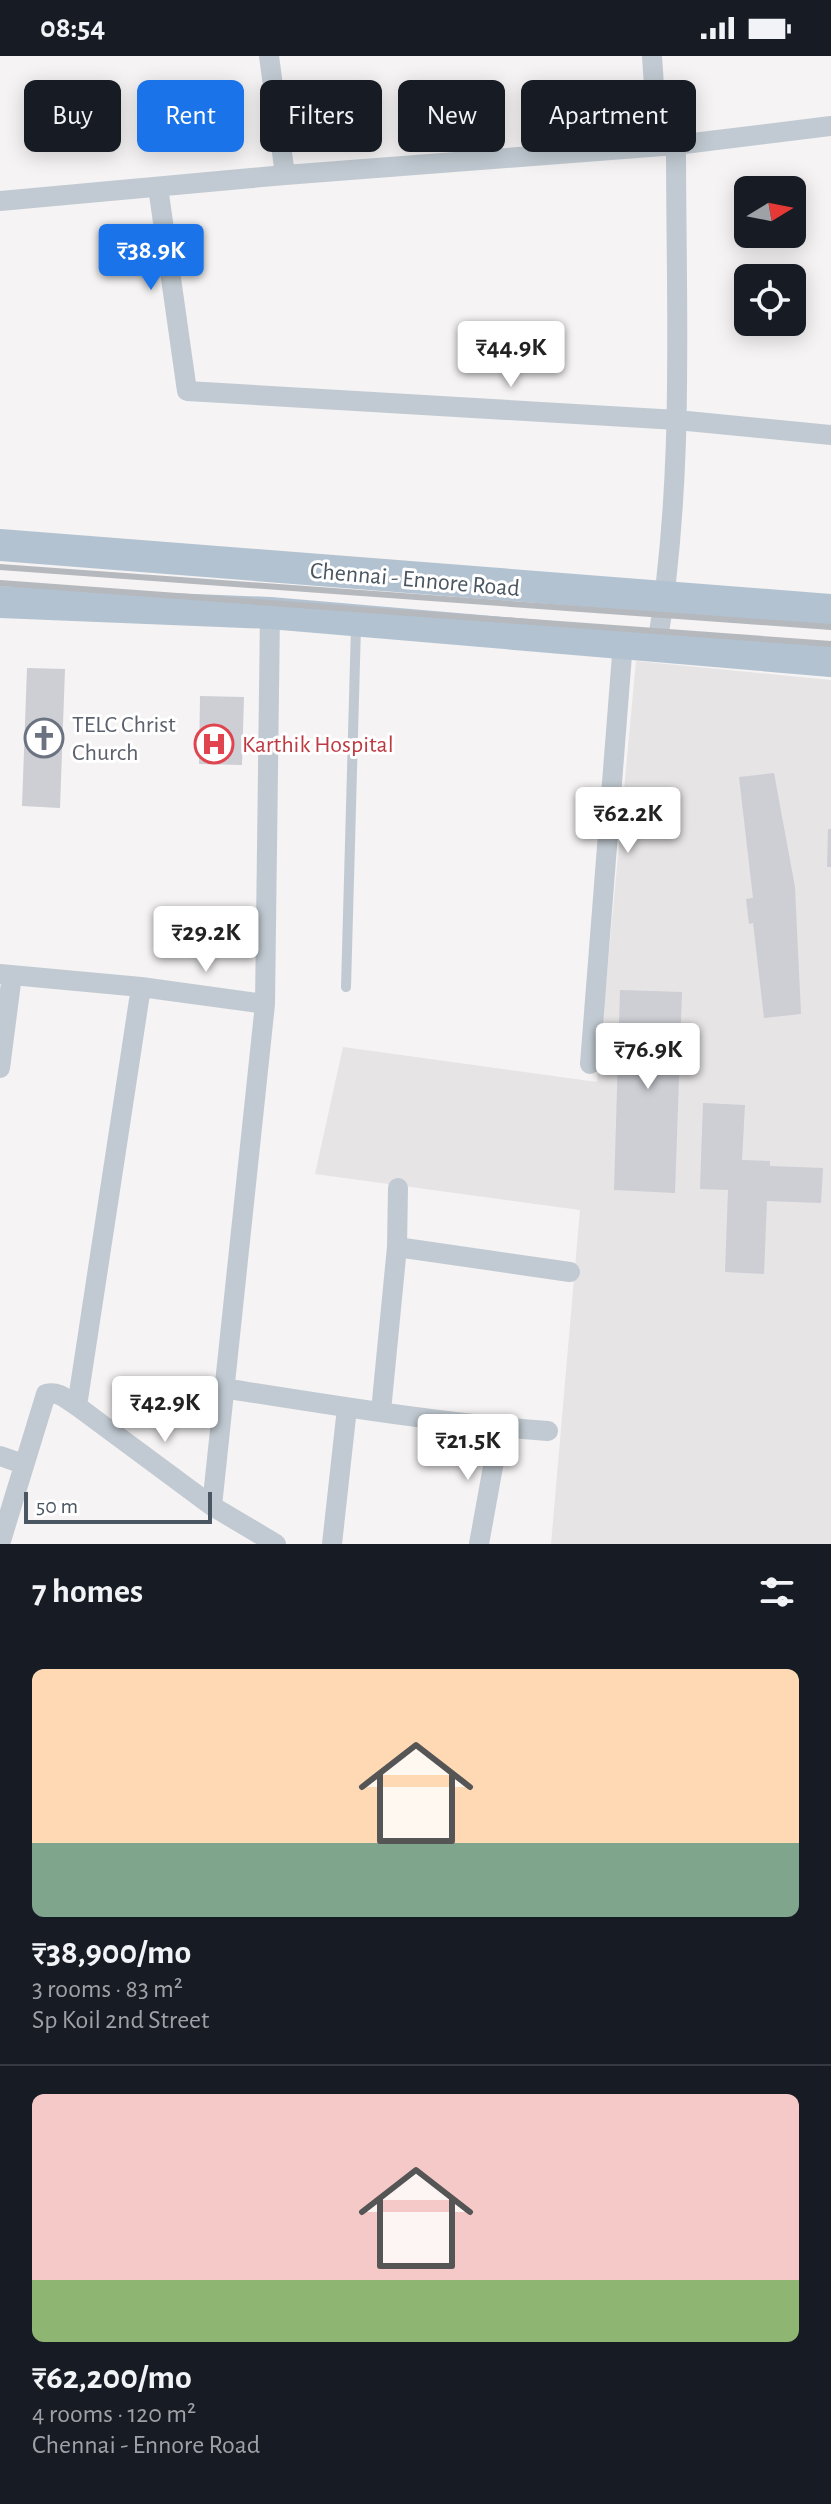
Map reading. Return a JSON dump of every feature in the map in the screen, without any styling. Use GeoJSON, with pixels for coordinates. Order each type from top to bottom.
{"type":"FeatureCollection","features":[{"type":"Feature","properties":{"kind":"main road","name":"Chennai - Ennore Road"},"geometry":{"type":"LineString","coordinates":[[0,545],[831,610]]}},
{"type":"Feature","properties":{"kind":"main road","name":"Chennai - Ennore Road"},"geometry":{"type":"LineString","coordinates":[[0,602],[270,613],[831,661]]}},
{"type":"Feature","properties":{"kind":"street"},"geometry":{"type":"LineString","coordinates":[[269,56],[285,175]]}},
{"type":"Feature","properties":{"kind":"street"},"geometry":{"type":"LineString","coordinates":[[652,56],[656,80]]}},
{"type":"Feature","properties":{"kind":"street"},"geometry":{"type":"LineString","coordinates":[[696,142],[831,126]]}},
{"type":"Feature","properties":{"kind":"street"},"geometry":{"type":"LineString","coordinates":[[0,201],[588,152]]}},
{"type":"Feature","properties":{"kind":"street"},"geometry":{"type":"LineString","coordinates":[[657,645],[665,599],[677,420],[667,152]]}},
{"type":"Feature","properties":{"kind":"street"},"geometry":{"type":"LineString","coordinates":[[158,187],[187,391],[677,420],[831,435]]}},
{"type":"Feature","properties":{"kind":"street"},"geometry":{"type":"LineString","coordinates":[[212,1506],[265,1004],[270,613]]}},
{"type":"Feature","properties":{"kind":"street"},"geometry":{"type":"LineString","coordinates":[[590,1064],[623,642]]}},
{"type":"Feature","properties":{"kind":"street"},"geometry":{"type":"LineString","coordinates":[[0,1068],[6,975],[141,987],[265,1004]]}},
{"type":"Feature","properties":{"kind":"street"},"geometry":{"type":"LineString","coordinates":[[77,1406],[141,987]]}},
{"type":"Feature","properties":{"kind":"street"},"geometry":{"type":"LineString","coordinates":[[381,1411],[397,1247],[398,1188]]}},
{"type":"Feature","properties":{"kind":"street"},"geometry":{"type":"LineString","coordinates":[[397,1247],[570,1272]]}},
{"type":"Feature","properties":{"kind":"street"},"geometry":{"type":"LineString","coordinates":[[223,1388],[347,1408],[500,1428],[548,1431]]}},
{"type":"Feature","properties":{"kind":"street"},"geometry":{"type":"LineString","coordinates":[[0,1544],[46,1394],[57,1393],[212,1506],[276,1544]]}},
{"type":"Feature","properties":{"kind":"street"},"geometry":{"type":"LineString","coordinates":[[332,1544],[347,1408]]}},
{"type":"Feature","properties":{"kind":"street"},"geometry":{"type":"LineString","coordinates":[[479,1544],[500,1428]]}},
{"type":"Feature","properties":{"kind":"street"},"geometry":{"type":"LineString","coordinates":[[0,1456],[23,1464]]}},
{"type":"Feature","properties":{"kind":"lane"},"geometry":{"type":"LineString","coordinates":[[346,987],[356,620]]}},
{"type":"Feature","properties":{"kind":"shaded area"},"geometry":{"type":"Polygon","coordinates":[[[636,661],[831,680],[831,1544],[551,1544],[580,1210],[315,1174],[343,1047],[597,1082],[636,661]]]}},
{"type":"Feature","properties":{"kind":"building","name":"TELC Christ Church"},"geometry":{"type":"Polygon","coordinates":[[[27,668],[65,669],[60,808],[22,806],[27,668]]]}},
{"type":"Feature","properties":{"kind":"building"},"geometry":{"type":"Polygon","coordinates":[[[200,696],[244,697],[242,765],[199,764],[200,696]]]}},
{"type":"Feature","properties":{"kind":"building"},"geometry":{"type":"Polygon","coordinates":[[[774,773],[795,887],[801,1014],[764,1018],[753,923],[749,924],[746,899],[753,898],[739,777],[774,773]]]}},
{"type":"Feature","properties":{"kind":"building"},"geometry":{"type":"Polygon","coordinates":[[[828,829],[831,829],[831,867],[827,867],[828,829]]]}},
{"type":"Feature","properties":{"kind":"building"},"geometry":{"type":"Polygon","coordinates":[[[620,990],[682,992],[675,1193],[614,1190],[620,990]]]}},
{"type":"Feature","properties":{"kind":"building"},"geometry":{"type":"Polygon","coordinates":[[[703,1103],[745,1105],[742,1160],[770,1161],[770,1166],[823,1168],[821,1203],[767,1201],[764,1274],[725,1272],[728,1190],[700,1189],[703,1103]]]}},
{"type":"Feature","properties":{"kind":"railway"},"geometry":{"type":"LineString","coordinates":[[0,567],[831,627]]}},
{"type":"Feature","properties":{"kind":"railway"},"geometry":{"type":"LineString","coordinates":[[0,583],[831,644]]}},
{"type":"Feature","properties":{"kind":"place","name":"TELC Christ Church"},"geometry":{"type":"Point","coordinates":[44,738]}},
{"type":"Feature","properties":{"kind":"place","name":"Karthik Hospital"},"geometry":{"type":"Point","coordinates":[214,744]}}]}
